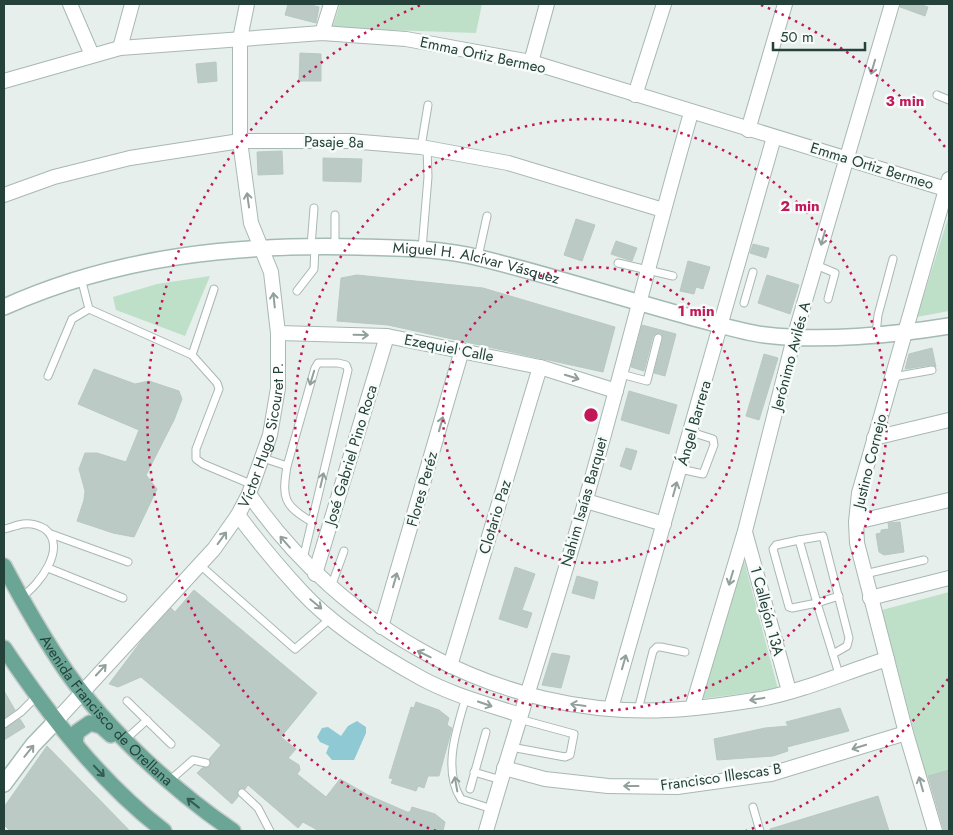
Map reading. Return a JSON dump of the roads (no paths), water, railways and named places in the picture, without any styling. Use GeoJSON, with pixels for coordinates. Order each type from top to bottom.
{"type":"FeatureCollection","features":[{"type":"Feature","properties":{"kind":"main road","name":"Avenida Francisco de Orellana"},"geometry":{"type":"LineString","coordinates":[[4,566],[67,672],[126,739],[168,782],[233,831]]}},
{"type":"Feature","properties":{"kind":"main road"},"geometry":{"type":"LineString","coordinates":[[4,648],[77,746],[131,802],[164,831]]}},
{"type":"Feature","properties":{"kind":"main road"},"geometry":{"type":"LineString","coordinates":[[77,746],[75,742],[77,732],[85,725],[96,723],[142,766],[168,782]]}},
{"type":"Feature","properties":{"kind":"street"},"geometry":{"type":"LineString","coordinates":[[70,4],[92,55]]}},
{"type":"Feature","properties":{"kind":"street"},"geometry":{"type":"LineString","coordinates":[[120,48],[132,4]]}},
{"type":"Feature","properties":{"kind":"street","name":"Víctor Hugo Sicouret P."},"geometry":{"type":"LineString","coordinates":[[4,784],[33,746],[200,564],[238,516],[251,490],[263,458],[275,410],[278,334],[271,272],[251,223],[240,141],[240,39],[246,4]]}},
{"type":"Feature","properties":{"kind":"street"},"geometry":{"type":"LineString","coordinates":[[322,33],[331,4]]}},
{"type":"Feature","properties":{"kind":"street"},"geometry":{"type":"LineString","coordinates":[[531,62],[547,4]]}},
{"type":"Feature","properties":{"kind":"street"},"geometry":{"type":"LineString","coordinates":[[635,95],[664,4]]}},
{"type":"Feature","properties":{"kind":"street"},"geometry":{"type":"LineString","coordinates":[[748,130],[786,4]]}},
{"type":"Feature","properties":{"kind":"street","name":"Jerónimo Avilés A"},"geometry":{"type":"LineString","coordinates":[[692,708],[744,531],[794,338],[892,4]]}},
{"type":"Feature","properties":{"kind":"street","name":"Emma Ortiz Bermeo"},"geometry":{"type":"LineString","coordinates":[[4,81],[120,48],[322,33],[406,39],[531,62],[748,130],[948,186]]}},
{"type":"Feature","properties":{"kind":"street","name":"Nahim Isaías Barquet"},"geometry":{"type":"LineString","coordinates":[[486,831],[586,501],[691,112]]}},
{"type":"Feature","properties":{"kind":"street","name":"Ángel Barrera"},"geometry":{"type":"LineString","coordinates":[[611,708],[722,325],[774,137]]}},
{"type":"Feature","properties":{"kind":"street","name":"Pasaje 8a"},"geometry":{"type":"LineString","coordinates":[[4,195],[54,178],[130,158],[240,141],[350,140],[424,148],[508,163],[663,210]]}},
{"type":"Feature","properties":{"kind":"street","name":"Justino Cornejo"},"geometry":{"type":"LineString","coordinates":[[934,831],[870,598],[857,543],[856,522],[858,492],[948,186]]}},
{"type":"Feature","properties":{"kind":"street","name":"Miguel H. Alcívar Vásquez"},"geometry":{"type":"LineString","coordinates":[[4,306],[81,278],[124,265],[232,249],[335,246],[422,249],[478,257],[640,304],[763,335],[794,338],[906,333],[949,326]]}},
{"type":"Feature","properties":{"kind":"street","name":"Ezequiel Calle"},"geometry":{"type":"LineString","coordinates":[[278,334],[387,336],[540,367],[616,391]]}},
{"type":"Feature","properties":{"kind":"street","name":"José Gabriel Pino Roca"},"geometry":{"type":"LineString","coordinates":[[315,574],[387,336]]}},
{"type":"Feature","properties":{"kind":"street","name":"Flores Peréz"},"geometry":{"type":"LineString","coordinates":[[381,627],[462,350]]}},
{"type":"Feature","properties":{"kind":"street","name":"Clotario Paz"},"geometry":{"type":"LineString","coordinates":[[450,666],[540,367]]}},
{"type":"Feature","properties":{"kind":"street"},"geometry":{"type":"LineString","coordinates":[[874,438],[949,420]]}},
{"type":"Feature","properties":{"kind":"street"},"geometry":{"type":"LineString","coordinates":[[251,490],[281,538],[302,561],[331,588],[381,627],[412,648],[450,666],[526,695],[611,708],[638,710],[692,708],[762,698],[887,659]]}},
{"type":"Feature","properties":{"kind":"street"},"geometry":{"type":"LineString","coordinates":[[856,522],[949,500]]}},
{"type":"Feature","properties":{"kind":"street"},"geometry":{"type":"LineString","coordinates":[[586,501],[664,524]]}},
{"type":"Feature","properties":{"kind":"street"},"geometry":{"type":"LineString","coordinates":[[238,516],[260,545],[302,593],[365,643],[408,670],[466,697],[520,717]]}},
{"type":"Feature","properties":{"kind":"street","name":"1 Callejón 13A"},"geometry":{"type":"LineString","coordinates":[[744,531],[789,691]]}},
{"type":"Feature","properties":{"kind":"street"},"geometry":{"type":"LineString","coordinates":[[870,598],[949,578]]}},
{"type":"Feature","properties":{"kind":"street","name":"Francisco Illescas B"},"geometry":{"type":"LineString","coordinates":[[502,774],[608,786],[677,786],[771,774],[906,733]]}},
{"type":"Feature","properties":{"kind":"lane"},"geometry":{"type":"LineString","coordinates":[[937,95],[949,100]]}},
{"type":"Feature","properties":{"kind":"lane"},"geometry":{"type":"LineString","coordinates":[[422,249],[428,177],[424,148],[428,105]]}},
{"type":"Feature","properties":{"kind":"lane"},"geometry":{"type":"LineString","coordinates":[[297,292],[314,269],[314,208]]}},
{"type":"Feature","properties":{"kind":"lane"},"geometry":{"type":"LineString","coordinates":[[335,215],[335,246]]}},
{"type":"Feature","properties":{"kind":"lane"},"geometry":{"type":"LineString","coordinates":[[478,257],[487,216]]}},
{"type":"Feature","properties":{"kind":"lane"},"geometry":{"type":"LineString","coordinates":[[876,334],[878,315],[893,259]]}},
{"type":"Feature","properties":{"kind":"lane"},"geometry":{"type":"LineString","coordinates":[[618,263],[673,276]]}},
{"type":"Feature","properties":{"kind":"lane"},"geometry":{"type":"LineString","coordinates":[[816,265],[835,273],[828,299]]}},
{"type":"Feature","properties":{"kind":"lane"},"geometry":{"type":"LineString","coordinates":[[731,291],[745,299],[753,272]]}},
{"type":"Feature","properties":{"kind":"lane"},"geometry":{"type":"LineString","coordinates":[[81,278],[89,309]]}},
{"type":"Feature","properties":{"kind":"lane"},"geometry":{"type":"LineString","coordinates":[[192,355],[214,289]]}},
{"type":"Feature","properties":{"kind":"lane"},"geometry":{"type":"LineString","coordinates":[[89,309],[192,355],[217,383],[219,389],[196,449],[196,459],[251,490]]}},
{"type":"Feature","properties":{"kind":"lane"},"geometry":{"type":"LineString","coordinates":[[48,376],[72,319],[89,309]]}},
{"type":"Feature","properties":{"kind":"lane"},"geometry":{"type":"LineString","coordinates":[[621,374],[648,381],[658,338]]}},
{"type":"Feature","properties":{"kind":"lane"},"geometry":{"type":"LineString","coordinates":[[302,561],[312,522],[348,370],[346,365],[338,362],[318,362],[315,368],[287,466],[284,490],[286,500],[293,511],[312,522]]}},
{"type":"Feature","properties":{"kind":"lane"},"geometry":{"type":"LineString","coordinates":[[892,377],[932,370]]}},
{"type":"Feature","properties":{"kind":"lane"},"geometry":{"type":"LineString","coordinates":[[680,469],[704,474],[714,444],[713,439],[691,432]]}},
{"type":"Feature","properties":{"kind":"lane"},"geometry":{"type":"LineString","coordinates":[[263,458],[287,466]]}},
{"type":"Feature","properties":{"kind":"lane"},"geometry":{"type":"LineString","coordinates":[[4,529],[24,524],[40,526],[51,534],[128,562]]}},
{"type":"Feature","properties":{"kind":"lane"},"geometry":{"type":"LineString","coordinates":[[21,597],[30,592],[48,568],[54,546],[51,534]]}},
{"type":"Feature","properties":{"kind":"lane"},"geometry":{"type":"LineString","coordinates":[[833,654],[847,646],[849,642],[839,596],[823,536],[776,545],[773,549],[789,607],[817,603],[839,596]]}},
{"type":"Feature","properties":{"kind":"lane"},"geometry":{"type":"LineString","coordinates":[[800,540],[839,674]]}},
{"type":"Feature","properties":{"kind":"lane"},"geometry":{"type":"LineString","coordinates":[[331,588],[344,551]]}},
{"type":"Feature","properties":{"kind":"lane"},"geometry":{"type":"LineString","coordinates":[[864,574],[924,560]]}},
{"type":"Feature","properties":{"kind":"lane"},"geometry":{"type":"LineString","coordinates":[[200,564],[295,649],[332,617]]}},
{"type":"Feature","properties":{"kind":"lane"},"geometry":{"type":"LineString","coordinates":[[48,568],[123,598]]}},
{"type":"Feature","properties":{"kind":"lane"},"geometry":{"type":"LineString","coordinates":[[638,710],[653,651],[657,647],[661,647],[685,652]]}},
{"type":"Feature","properties":{"kind":"lane"},"geometry":{"type":"LineString","coordinates":[[4,724],[21,712],[38,695]]}},
{"type":"Feature","properties":{"kind":"lane"},"geometry":{"type":"LineString","coordinates":[[466,697],[453,741],[452,765],[458,794],[461,799],[492,809]]}},
{"type":"Feature","properties":{"kind":"lane"},"geometry":{"type":"LineString","coordinates":[[127,701],[171,744]]}},
{"type":"Feature","properties":{"kind":"lane"},"geometry":{"type":"LineString","coordinates":[[511,746],[565,757],[570,755],[575,737],[572,732],[520,717]]}},
{"type":"Feature","properties":{"kind":"lane"},"geometry":{"type":"LineString","coordinates":[[126,739],[147,720]]}},
{"type":"Feature","properties":{"kind":"lane"},"geometry":{"type":"LineString","coordinates":[[470,789],[486,732]]}},
{"type":"Feature","properties":{"kind":"lane"},"geometry":{"type":"LineString","coordinates":[[168,782],[193,760],[206,763]]}},
{"type":"Feature","properties":{"kind":"lane"},"geometry":{"type":"LineString","coordinates":[[474,772],[502,774]]}},
{"type":"Feature","properties":{"kind":"lane"},"geometry":{"type":"LineString","coordinates":[[242,793],[258,808],[270,831]]}},
{"type":"Feature","properties":{"kind":"lane"},"geometry":{"type":"LineString","coordinates":[[753,807],[760,831]]}},
{"type":"Feature","properties":{"kind":"water"},"geometry":{"type":"Polygon","coordinates":[[[357,721],[366,727],[366,733],[354,760],[332,760],[326,753],[329,746],[320,742],[317,737],[322,728],[328,727],[341,736],[348,726],[357,721]]]}}]}
